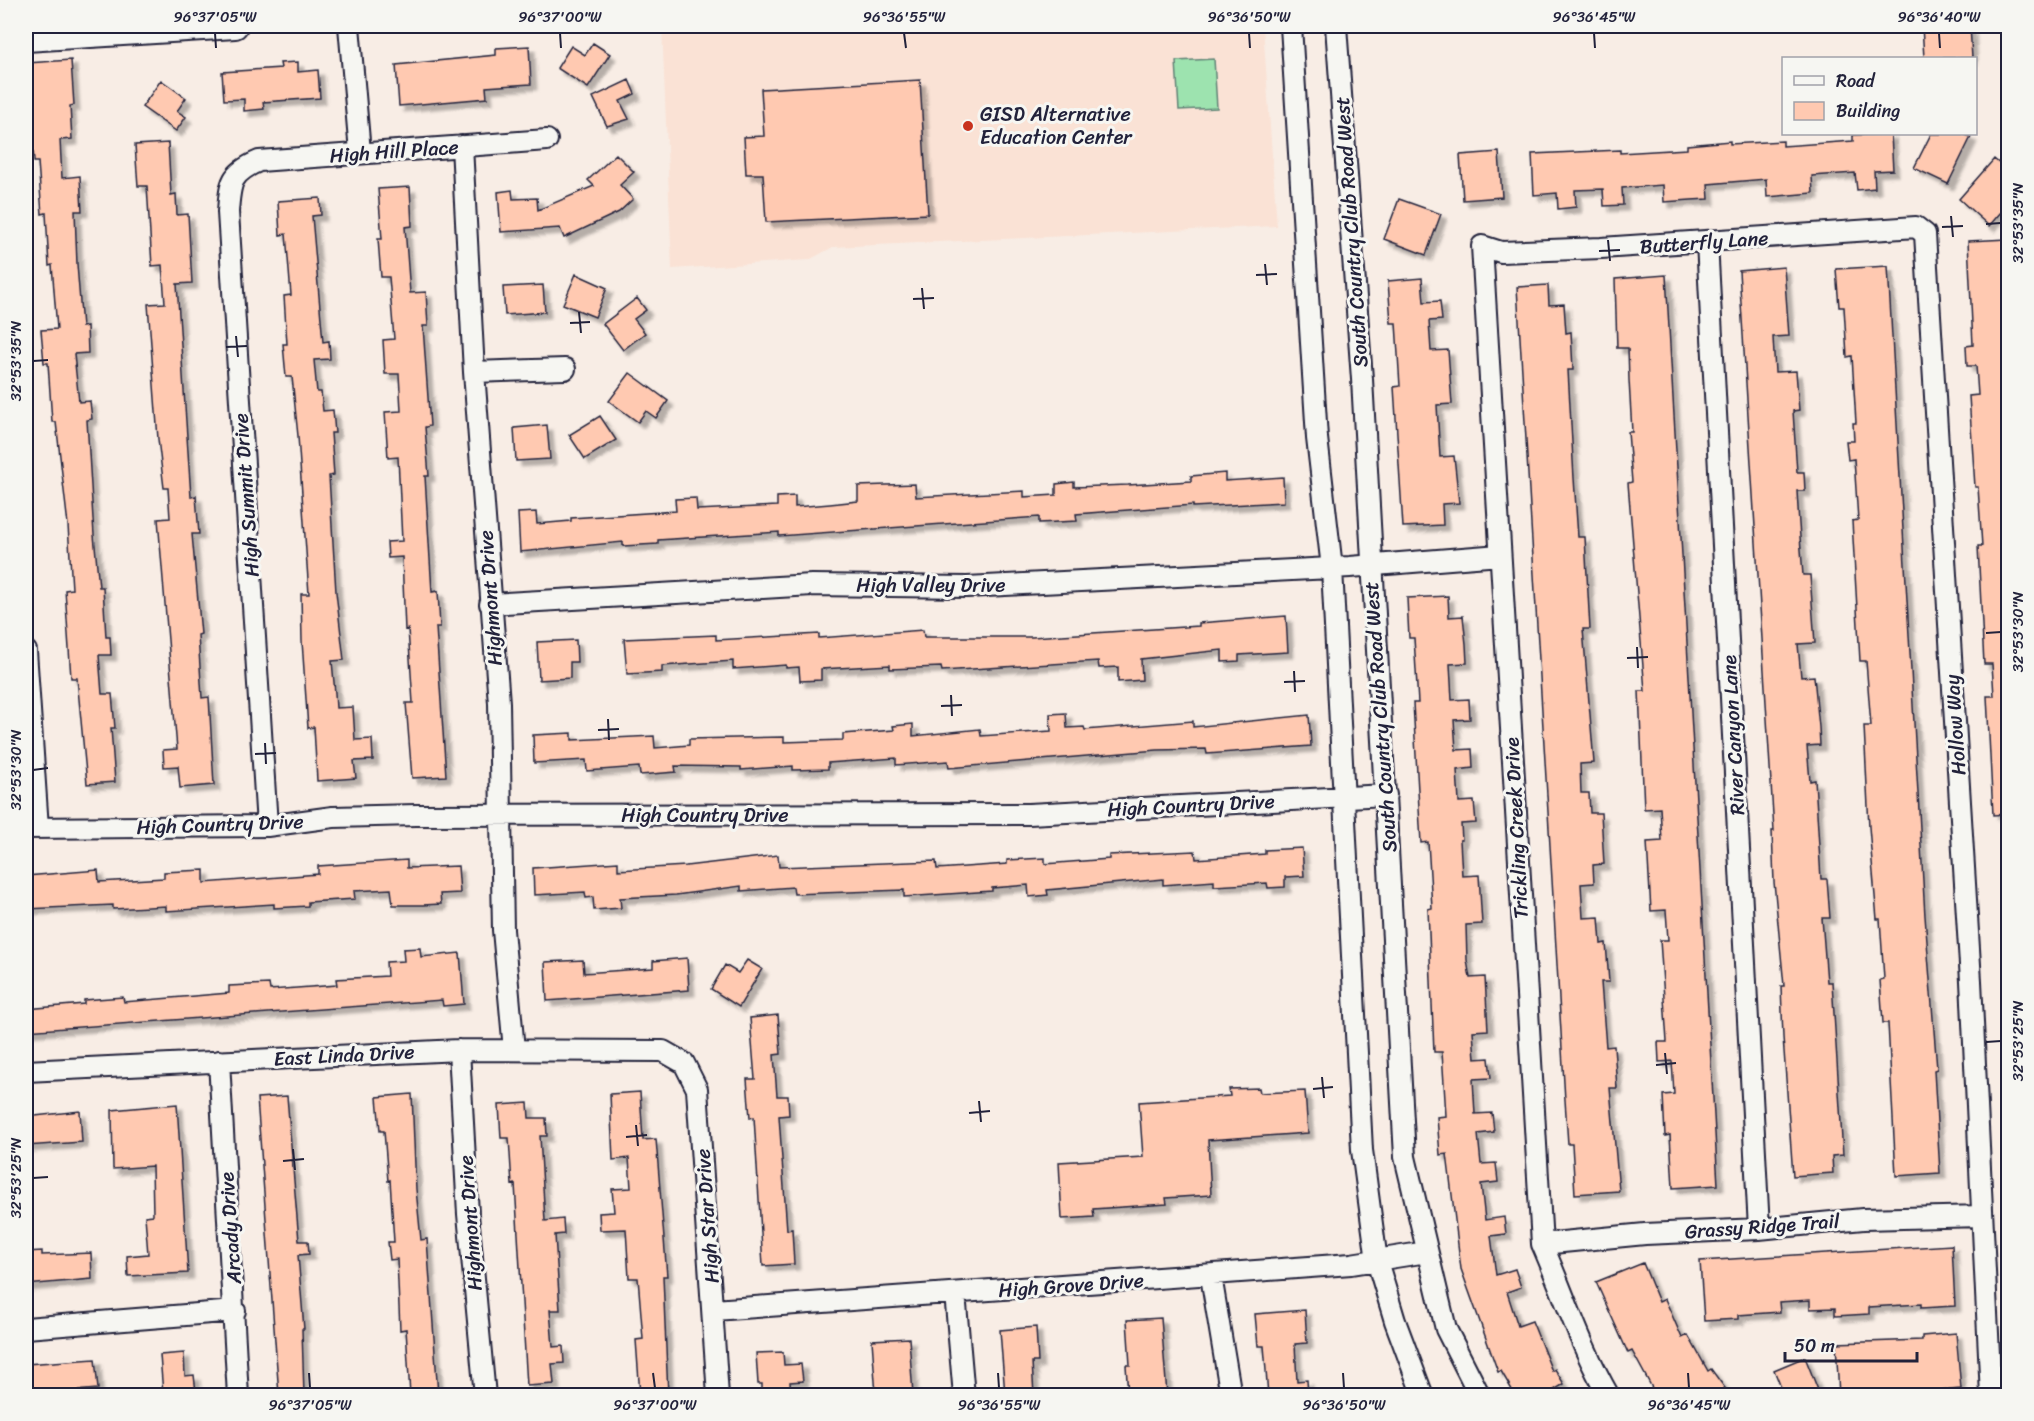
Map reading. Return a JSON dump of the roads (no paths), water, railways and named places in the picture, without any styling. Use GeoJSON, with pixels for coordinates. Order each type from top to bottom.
{"type":"FeatureCollection","features":[{"type":"Feature","properties":{"kind":"main road"},"geometry":{"type":"LineString","coordinates":[[26,39],[235,26]]}},
{"type":"Feature","properties":{"kind":"street"},"geometry":{"type":"LineString","coordinates":[[349,26],[360,152]]}},
{"type":"Feature","properties":{"kind":"street","name":"South Country Club Road West"},"geometry":{"type":"LineString","coordinates":[[1291,26],[1317,438],[1332,568],[1342,797],[1362,1150],[1377,1261],[1395,1321],[1423,1395]]}},
{"type":"Feature","properties":{"kind":"street","name":"South Country Club Road West"},"geometry":{"type":"LineString","coordinates":[[1336,26],[1362,379],[1405,1157],[1446,1329],[1480,1395]]}},
{"type":"Feature","properties":{"kind":"street","name":"High Hill Place"},"geometry":{"type":"LineString","coordinates":[[242,168],[259,160],[547,140]]}},
{"type":"Feature","properties":{"kind":"street","name":"Highmont Drive"},"geometry":{"type":"LineString","coordinates":[[462,146],[474,372],[499,703],[499,817],[503,930],[514,1050]]}},
{"type":"Feature","properties":{"kind":"street","name":"High Summit Drive"},"geometry":{"type":"LineString","coordinates":[[242,168],[230,183],[228,212],[267,826]]}},
{"type":"Feature","properties":{"kind":"street","name":"Butterfly Lane"},"geometry":{"type":"LineString","coordinates":[[1482,246],[1501,252],[1707,242],[1916,227],[1925,234]]}},
{"type":"Feature","properties":{"kind":"street","name":"Hollow Way"},"geometry":{"type":"LineString","coordinates":[[1925,234],[1971,981],[1990,1395]]}},
{"type":"Feature","properties":{"kind":"street","name":"River Canyon Lane"},"geometry":{"type":"LineString","coordinates":[[1707,242],[1759,1229]]}},
{"type":"Feature","properties":{"kind":"street","name":"Trickling Creek Drive"},"geometry":{"type":"LineString","coordinates":[[1482,246],[1542,1244],[1565,1294],[1584,1348],[1609,1395]]}},
{"type":"Feature","properties":{"kind":"street"},"geometry":{"type":"LineString","coordinates":[[474,372],[565,369]]}},
{"type":"Feature","properties":{"kind":"street","name":"High Valley Drive"},"geometry":{"type":"LineString","coordinates":[[490,604],[813,585],[967,587],[1371,566],[1500,555]]}},
{"type":"Feature","properties":{"kind":"street"},"geometry":{"type":"LineString","coordinates":[[26,651],[32,828]]}},
{"type":"Feature","properties":{"kind":"street","name":"High Country Drive"},"geometry":{"type":"LineString","coordinates":[[32,828],[267,826],[333,817],[1029,814],[1386,795]]}},
{"type":"Feature","properties":{"kind":"street","name":"Highmont Drive"},"geometry":{"type":"LineString","coordinates":[[459,1050],[468,1214],[485,1395]]}},
{"type":"Feature","properties":{"kind":"street","name":"East Linda Drive"},"geometry":{"type":"LineString","coordinates":[[26,1071],[459,1050],[663,1051]]}},
{"type":"Feature","properties":{"kind":"street","name":"High Star Drive"},"geometry":{"type":"LineString","coordinates":[[663,1051],[684,1063],[697,1089],[714,1310],[718,1395]]}},
{"type":"Feature","properties":{"kind":"street","name":"Arcady Drive"},"geometry":{"type":"LineString","coordinates":[[219,1061],[238,1395]]}},
{"type":"Feature","properties":{"kind":"street","name":"Grassy Ridge Trail"},"geometry":{"type":"LineString","coordinates":[[1542,1244],[1645,1234],[1759,1229],[1863,1219],[1982,1216]]}},
{"type":"Feature","properties":{"kind":"street","name":"High Grove Drive"},"geometry":{"type":"LineString","coordinates":[[714,1310],[1211,1276],[1377,1261],[1427,1252]]}},
{"type":"Feature","properties":{"kind":"street"},"geometry":{"type":"LineString","coordinates":[[1211,1276],[1231,1395]]}},
{"type":"Feature","properties":{"kind":"street"},"geometry":{"type":"LineString","coordinates":[[955,1293],[964,1395]]}},
{"type":"Feature","properties":{"kind":"street"},"geometry":{"type":"LineString","coordinates":[[26,1328],[235,1311]]}},
{"type":"Feature","properties":{"kind":"place","name":"GISD Alternative Education Center"},"geometry":{"type":"Point","coordinates":[968,126]}}]}
